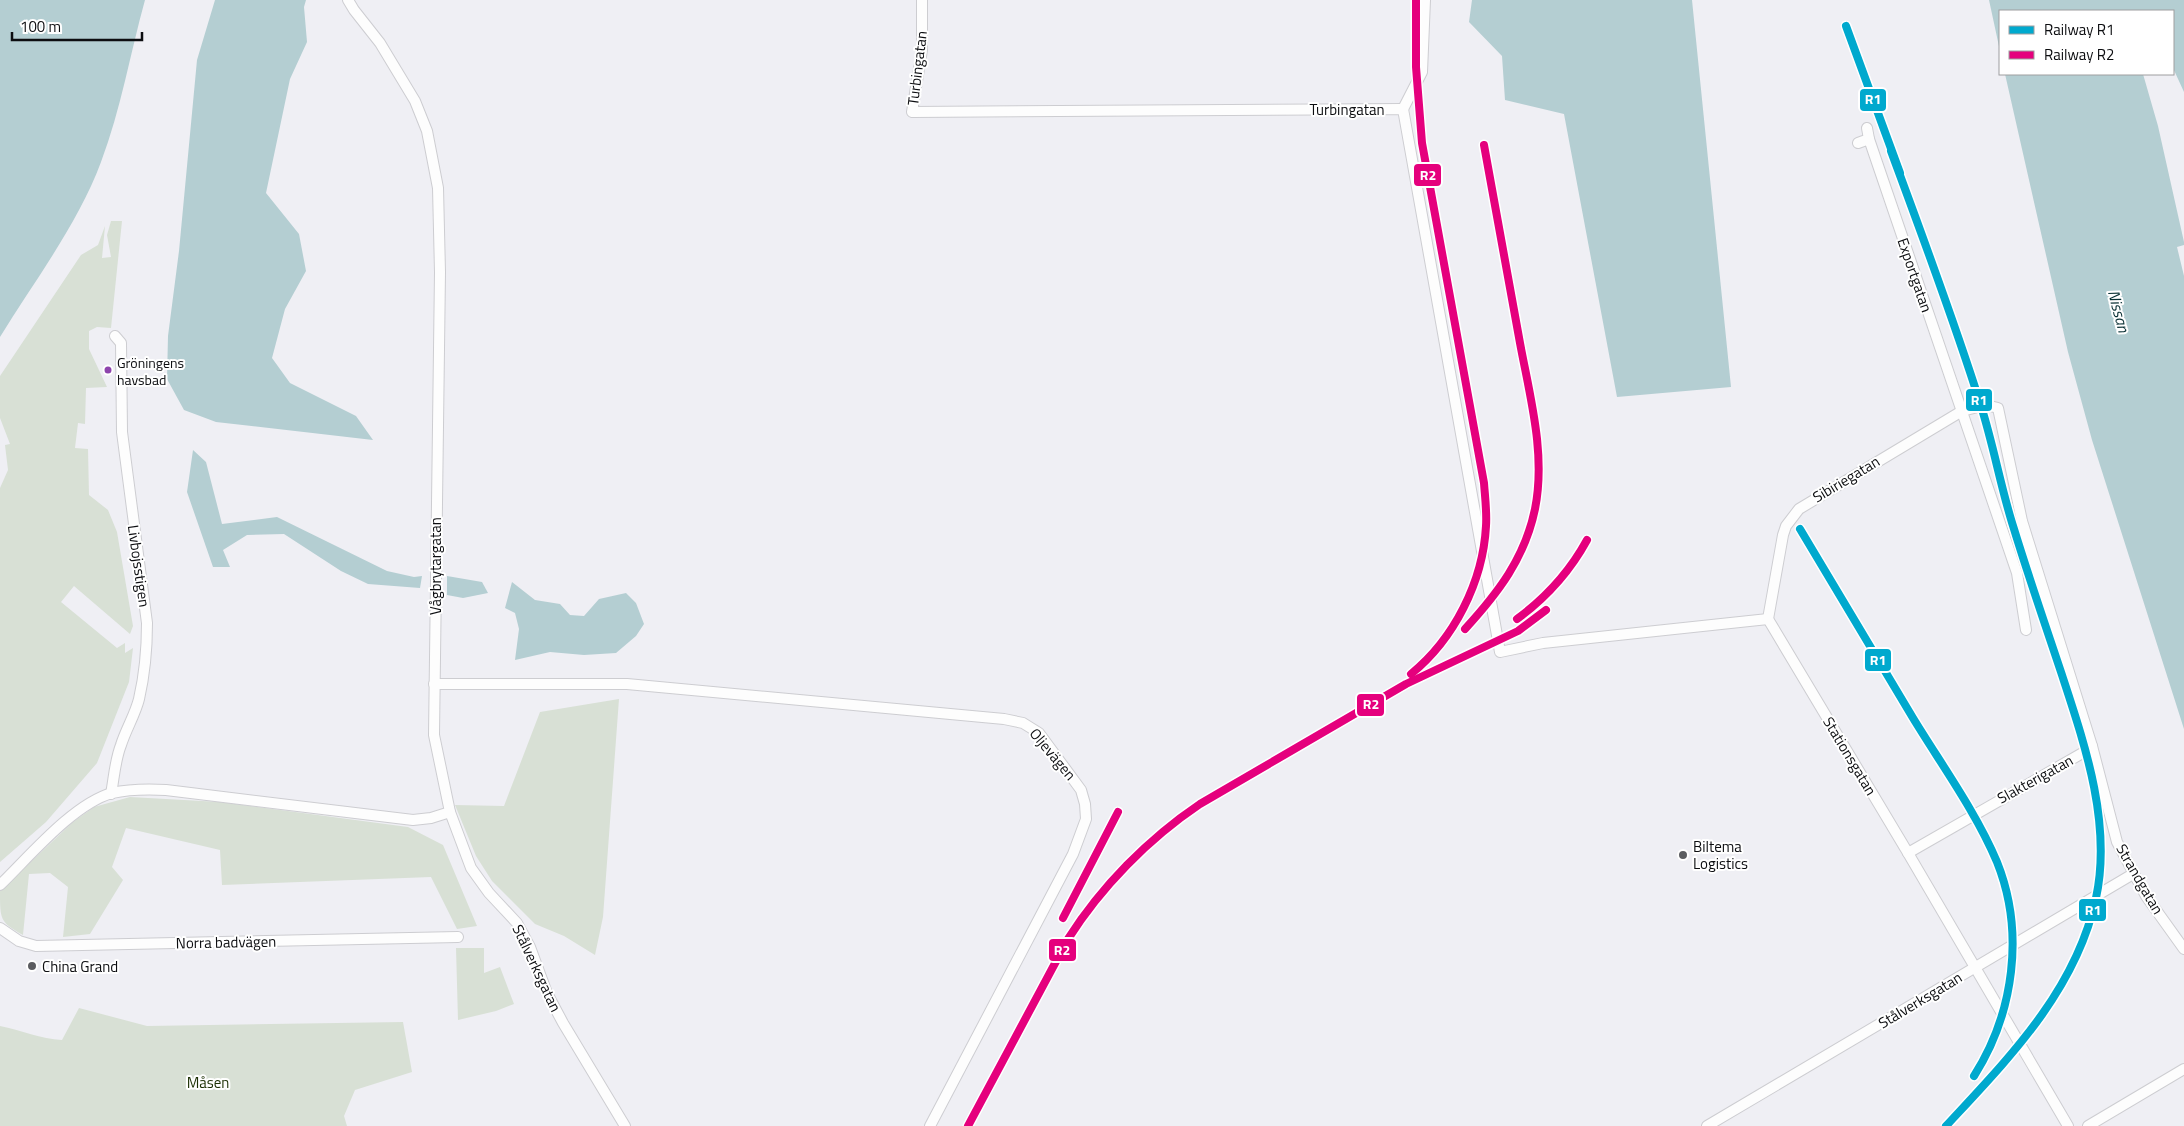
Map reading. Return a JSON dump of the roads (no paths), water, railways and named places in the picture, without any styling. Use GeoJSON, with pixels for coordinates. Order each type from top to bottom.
{"type":"FeatureCollection","features":[{"type":"Feature","properties":{"kind":"street","name":"Vågbrytargatan"},"geometry":{"type":"LineString","coordinates":[[348,0],[380,43],[415,101],[427,130],[438,188],[440,272],[434,735],[450,812]]}},
{"type":"Feature","properties":{"kind":"street","name":"Turbingatan"},"geometry":{"type":"LineString","coordinates":[[922,0],[922,50],[912,112],[1403,109],[1500,652],[1543,643],[1768,619]]}},
{"type":"Feature","properties":{"kind":"street"},"geometry":{"type":"LineString","coordinates":[[1403,109],[1422,72],[1425,0]]}},
{"type":"Feature","properties":{"kind":"street","name":"Exportgatan"},"geometry":{"type":"LineString","coordinates":[[1867,128],[1869,139],[2017,573],[2026,630]]}},
{"type":"Feature","properties":{"kind":"street"},"geometry":{"type":"LineString","coordinates":[[1858,143],[1869,139]]}},
{"type":"Feature","properties":{"kind":"street","name":"Livbojsstigen"},"geometry":{"type":"LineString","coordinates":[[111,794],[120,745],[132,722],[139,700],[147,644],[147,623],[122,432],[121,343],[115,336]]}},
{"type":"Feature","properties":{"kind":"street","name":"Sibiriegatan"},"geometry":{"type":"LineString","coordinates":[[1768,619],[1783,534],[1798,509],[1962,411],[1986,405],[1998,408],[2022,521],[2092,746]]}},
{"type":"Feature","properties":{"kind":"street","name":"Stationsgatan"},"geometry":{"type":"LineString","coordinates":[[1768,619],[2068,1126]]}},
{"type":"Feature","properties":{"kind":"street","name":"Oljevägen"},"geometry":{"type":"LineString","coordinates":[[434,684],[627,684],[1013,721],[1030,726],[1038,733],[1081,790],[1086,812],[1079,841],[930,1126]]}},
{"type":"Feature","properties":{"kind":"street","name":"Slakterigatan"},"geometry":{"type":"LineString","coordinates":[[1908,853],[2092,746]]}},
{"type":"Feature","properties":{"kind":"street","name":"Strandgatan"},"geometry":{"type":"LineString","coordinates":[[2092,746],[2108,815],[2118,842],[2146,896],[2184,949]]}},
{"type":"Feature","properties":{"kind":"street"},"geometry":{"type":"LineString","coordinates":[[0,885],[70,817],[90,804],[111,794],[132,790],[166,790],[413,820],[431,818],[450,812]]}},
{"type":"Feature","properties":{"kind":"street","name":"Stålverksgatan"},"geometry":{"type":"LineString","coordinates":[[450,812],[471,868],[489,893],[517,923],[527,941],[547,993],[625,1126]]}},
{"type":"Feature","properties":{"kind":"street","name":"Stålverksgatan"},"geometry":{"type":"LineString","coordinates":[[1707,1126],[2133,874]]}},
{"type":"Feature","properties":{"kind":"street","name":"Norra badvägen"},"geometry":{"type":"LineString","coordinates":[[0,928],[19,941],[36,946],[458,937]]}},
{"type":"Feature","properties":{"kind":"street"},"geometry":{"type":"LineString","coordinates":[[2088,1126],[2184,1069]]}},
{"type":"Feature","properties":{"kind":"water"},"geometry":{"type":"Polygon","coordinates":[[[0,0],[145,0],[120,102],[101,162],[68,230],[0,337],[0,0]]]}},
{"type":"Feature","properties":{"kind":"water"},"geometry":{"type":"Polygon","coordinates":[[[215,0],[306,0],[304,7],[307,42],[290,79],[266,193],[299,234],[306,271],[285,309],[272,358],[290,383],[356,416],[373,440],[216,422],[184,410],[167,379],[168,336],[179,251],[197,60],[215,0]]]}},
{"type":"Feature","properties":{"kind":"water"},"geometry":{"type":"Polygon","coordinates":[[[1472,0],[1692,0],[1731,387],[1617,397],[1564,114],[1505,100],[1502,56],[1469,22],[1472,0]]]}},
{"type":"Feature","properties":{"kind":"water"},"geometry":{"type":"Polygon","coordinates":[[[1989,0],[2184,0],[2184,92],[2174,70],[2174,10],[1999,10],[1999,46],[1989,0]]]}},
{"type":"Feature","properties":{"kind":"water","name":"Nissan"},"geometry":{"type":"Polygon","coordinates":[[[2005,75],[2143,75],[2158,126],[2184,242],[2184,245],[2177,247],[2184,276],[2184,729],[2092,440],[2068,352],[2005,75]]]}},
{"type":"Feature","properties":{"kind":"water"},"geometry":{"type":"Polygon","coordinates":[[[193,450],[206,462],[222,524],[277,517],[387,571],[414,577],[422,576],[420,588],[368,584],[341,571],[284,534],[247,535],[223,550],[230,567],[213,567],[187,492],[193,450]]]}},
{"type":"Feature","properties":{"kind":"water"},"geometry":{"type":"Polygon","coordinates":[[[447,576],[482,582],[488,593],[463,598],[447,595],[447,576]]]}},
{"type":"Feature","properties":{"kind":"water"},"geometry":{"type":"Polygon","coordinates":[[[512,582],[535,600],[560,604],[570,615],[584,616],[599,599],[626,593],[636,603],[644,624],[636,636],[616,653],[584,655],[550,652],[515,660],[519,629],[515,613],[505,608],[512,582]]]}},
{"type":"Feature","properties":{"kind":"rail line","name":"R2"},"geometry":{"type":"LineString","coordinates":[[1411,674],[1440,644],[1464,608],[1479,568],[1484,547],[1486,521],[1484,483],[1422,143],[1416,67],[1416,0]]}},
{"type":"Feature","properties":{"kind":"rail line","name":"R1"},"geometry":{"type":"LineString","coordinates":[[1846,26],[1900,173]]}},
{"type":"Feature","properties":{"kind":"rail line","name":"R2"},"geometry":{"type":"LineString","coordinates":[[1465,629],[1499,588],[1517,559],[1535,509],[1539,467],[1532,405],[1484,145]]}},
{"type":"Feature","properties":{"kind":"rail line","name":"R1"},"geometry":{"type":"LineString","coordinates":[[1891,151],[1938,278],[1986,421],[2009,514],[2087,757],[2094,785],[2101,842],[2096,898],[2086,932],[2073,963],[2037,1022],[1993,1075],[1946,1126]]}},
{"type":"Feature","properties":{"kind":"rail line","name":"R1"},"geometry":{"type":"LineString","coordinates":[[1800,529],[1913,718],[1969,807],[1989,843],[2006,889],[2011,916],[2013,944],[2011,972],[1998,1026],[1988,1052],[1974,1076]]}},
{"type":"Feature","properties":{"kind":"rail line","name":"R2"},"geometry":{"type":"LineString","coordinates":[[1517,619],[1538,602],[1565,574],[1587,540]]}},
{"type":"Feature","properties":{"kind":"rail line","name":"R2"},"geometry":{"type":"LineString","coordinates":[[968,1126],[1068,939],[1095,901],[1144,848],[1200,804],[1406,684],[1518,631],[1546,610]]}},
{"type":"Feature","properties":{"kind":"rail line","name":"R2"},"geometry":{"type":"LineString","coordinates":[[1063,918],[1118,812]]}},
{"type":"Feature","properties":{"kind":"place","name":"Gröningens havsbad"},"geometry":{"type":"Point","coordinates":[108,370]}},
{"type":"Feature","properties":{"kind":"place","name":"Biltema Logistics"},"geometry":{"type":"Point","coordinates":[1683,855]}},
{"type":"Feature","properties":{"kind":"place","name":"China Grand"},"geometry":{"type":"Point","coordinates":[32,966]}},
{"type":"Feature","properties":{"kind":"park label","name":"Måsen"},"geometry":{"type":"Point","coordinates":[208,1082]}}]}
